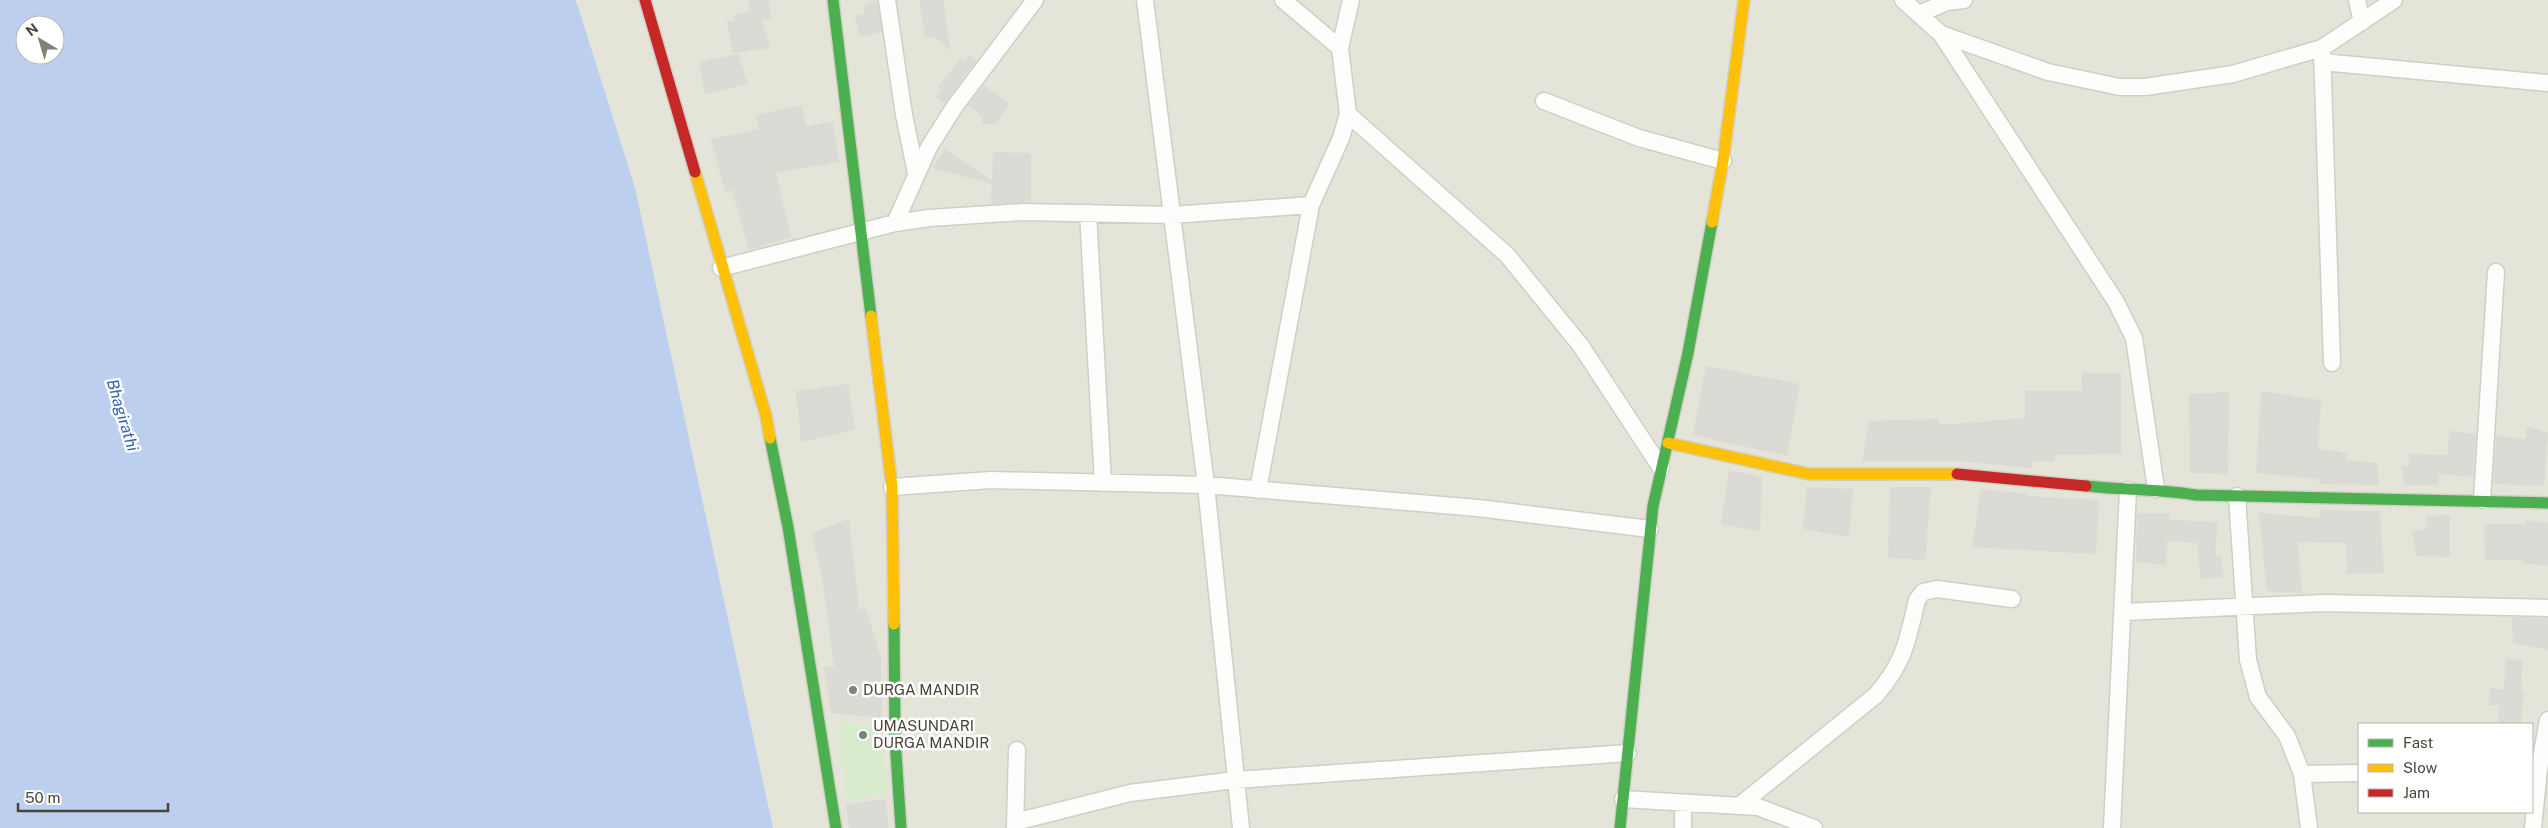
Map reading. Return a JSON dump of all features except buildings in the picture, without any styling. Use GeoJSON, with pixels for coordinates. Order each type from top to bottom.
{"type":"FeatureCollection","features":[{"type":"Feature","properties":{"kind":"street"},"geometry":{"type":"LineString","coordinates":[[645,0],[721,268],[766,416],[778,474],[836,828]]}},
{"type":"Feature","properties":{"kind":"street"},"geometry":{"type":"LineString","coordinates":[[833,0],[863,233],[892,487],[895,739],[901,828]]}},
{"type":"Feature","properties":{"kind":"street"},"geometry":{"type":"LineString","coordinates":[[887,0],[904,115],[916,173]]}},
{"type":"Feature","properties":{"kind":"street"},"geometry":{"type":"LineString","coordinates":[[895,223],[929,147],[955,106],[1035,0]]}},
{"type":"Feature","properties":{"kind":"street"},"geometry":{"type":"LineString","coordinates":[[1145,0],[1206,485],[1241,828]]}},
{"type":"Feature","properties":{"kind":"street"},"geometry":{"type":"LineString","coordinates":[[1283,0],[1340,48]]}},
{"type":"Feature","properties":{"kind":"street"},"geometry":{"type":"LineString","coordinates":[[1258,490],[1311,205],[1341,138],[1348,114],[1340,48],[1351,0]]}},
{"type":"Feature","properties":{"kind":"street"},"geometry":{"type":"LineString","coordinates":[[1620,828],[1650,529],[1661,468],[1668,444],[1689,343],[1723,160],[1744,0]]}},
{"type":"Feature","properties":{"kind":"street"},"geometry":{"type":"LineString","coordinates":[[1903,0],[1941,34],[2116,302],[2134,338],[2156,490]]}},
{"type":"Feature","properties":{"kind":"street"},"geometry":{"type":"LineString","coordinates":[[1919,14],[1947,2],[1964,0]]}},
{"type":"Feature","properties":{"kind":"street"},"geometry":{"type":"LineString","coordinates":[[2357,0],[2362,22]]}},
{"type":"Feature","properties":{"kind":"street"},"geometry":{"type":"LineString","coordinates":[[2322,55],[2362,22],[2394,0]]}},
{"type":"Feature","properties":{"kind":"street"},"geometry":{"type":"LineString","coordinates":[[1941,34],[2048,72],[2120,87],[2145,88],[2233,74],[2322,55],[2548,83]]}},
{"type":"Feature","properties":{"kind":"street"},"geometry":{"type":"LineString","coordinates":[[2322,55],[2332,363]]}},
{"type":"Feature","properties":{"kind":"street"},"geometry":{"type":"LineString","coordinates":[[1544,101],[1639,138],[1723,160]]}},
{"type":"Feature","properties":{"kind":"street"},"geometry":{"type":"LineString","coordinates":[[1348,114],[1507,255],[1581,346],[1661,468]]}},
{"type":"Feature","properties":{"kind":"street"},"geometry":{"type":"LineString","coordinates":[[721,268],[863,233],[895,223],[929,218],[1023,212],[1172,215],[1311,205]]}},
{"type":"Feature","properties":{"kind":"street"},"geometry":{"type":"LineString","coordinates":[[1088,213],[1103,482]]}},
{"type":"Feature","properties":{"kind":"street"},"geometry":{"type":"LineString","coordinates":[[2482,500],[2496,272]]}},
{"type":"Feature","properties":{"kind":"street"},"geometry":{"type":"LineString","coordinates":[[1668,444],[1809,474],[1957,474],[2196,495],[2548,503]]}},
{"type":"Feature","properties":{"kind":"street"},"geometry":{"type":"LineString","coordinates":[[892,487],[991,480],[1206,485],[1478,508],[1650,529]]}},
{"type":"Feature","properties":{"kind":"street"},"geometry":{"type":"LineString","coordinates":[[2112,828],[2124,612],[2128,490]]}},
{"type":"Feature","properties":{"kind":"street"},"geometry":{"type":"LineString","coordinates":[[2237,496],[2248,660],[2254,688],[2286,736],[2302,774],[2309,828]]}},
{"type":"Feature","properties":{"kind":"street"},"geometry":{"type":"LineString","coordinates":[[1739,806],[1876,695],[1894,674],[1903,655],[1917,600],[1923,592],[1937,589],[2012,599]]}},
{"type":"Feature","properties":{"kind":"street"},"geometry":{"type":"LineString","coordinates":[[2124,612],[2323,603],[2548,608]]}},
{"type":"Feature","properties":{"kind":"street"},"geometry":{"type":"LineString","coordinates":[[2533,828],[2536,769],[2548,720]]}},
{"type":"Feature","properties":{"kind":"street"},"geometry":{"type":"LineString","coordinates":[[1018,750],[1015,825],[1130,793],[1235,780],[1628,753]]}},
{"type":"Feature","properties":{"kind":"street"},"geometry":{"type":"LineString","coordinates":[[2302,774],[2358,773]]}},
{"type":"Feature","properties":{"kind":"street"},"geometry":{"type":"LineString","coordinates":[[1623,799],[1758,807],[1814,828]]}},
{"type":"Feature","properties":{"kind":"street"},"geometry":{"type":"LineString","coordinates":[[1683,804],[1683,828]]}},
{"type":"Feature","properties":{"kind":"shaded area"},"geometry":{"type":"Polygon","coordinates":[[[577,0],[2548,0],[2548,828],[763,828],[577,0]]]}},
{"type":"Feature","properties":{"kind":"green space"},"geometry":{"type":"Polygon","coordinates":[[[837,723],[877,724],[889,794],[847,800],[837,723]]]}},
{"type":"Feature","properties":{"kind":"water","name":"Bhagirathi"},"geometry":{"type":"Polygon","coordinates":[[[0,0],[576,0],[635,188],[773,828],[0,828],[0,0]]]}},
{"type":"Feature","properties":{"kind":"traffic: fast"},"geometry":{"type":"LineString","coordinates":[[833,0],[871,316]]}},
{"type":"Feature","properties":{"kind":"traffic: fast"},"geometry":{"type":"LineString","coordinates":[[1620,828],[1653,506],[1688,353],[1712,222]]}},
{"type":"Feature","properties":{"kind":"traffic: fast"},"geometry":{"type":"LineString","coordinates":[[770,438],[788,527],[836,828]]}},
{"type":"Feature","properties":{"kind":"traffic: fast"},"geometry":{"type":"LineString","coordinates":[[2086,486],[2196,495],[2548,503]]}},
{"type":"Feature","properties":{"kind":"traffic: fast"},"geometry":{"type":"LineString","coordinates":[[894,624],[895,739],[901,828]]}},
{"type":"Feature","properties":{"kind":"traffic: slow"},"geometry":{"type":"LineString","coordinates":[[1712,222],[1723,161],[1744,0]]}},
{"type":"Feature","properties":{"kind":"traffic: slow"},"geometry":{"type":"LineString","coordinates":[[695,172],[766,416],[770,438]]}},
{"type":"Feature","properties":{"kind":"traffic: slow"},"geometry":{"type":"LineString","coordinates":[[871,316],[892,487],[894,624]]}},
{"type":"Feature","properties":{"kind":"traffic: slow"},"geometry":{"type":"LineString","coordinates":[[1668,443],[1809,474],[1957,474]]}},
{"type":"Feature","properties":{"kind":"traffic: jam"},"geometry":{"type":"LineString","coordinates":[[645,0],[695,172]]}},
{"type":"Feature","properties":{"kind":"traffic: jam"},"geometry":{"type":"LineString","coordinates":[[1957,474],[2086,486]]}},
{"type":"Feature","properties":{"kind":"place","name":"DURGA MANDIR"},"geometry":{"type":"Point","coordinates":[853,690]}},
{"type":"Feature","properties":{"kind":"place","name":"UMASUNDARI DURGA MANDIR"},"geometry":{"type":"Point","coordinates":[863,735]}}]}
